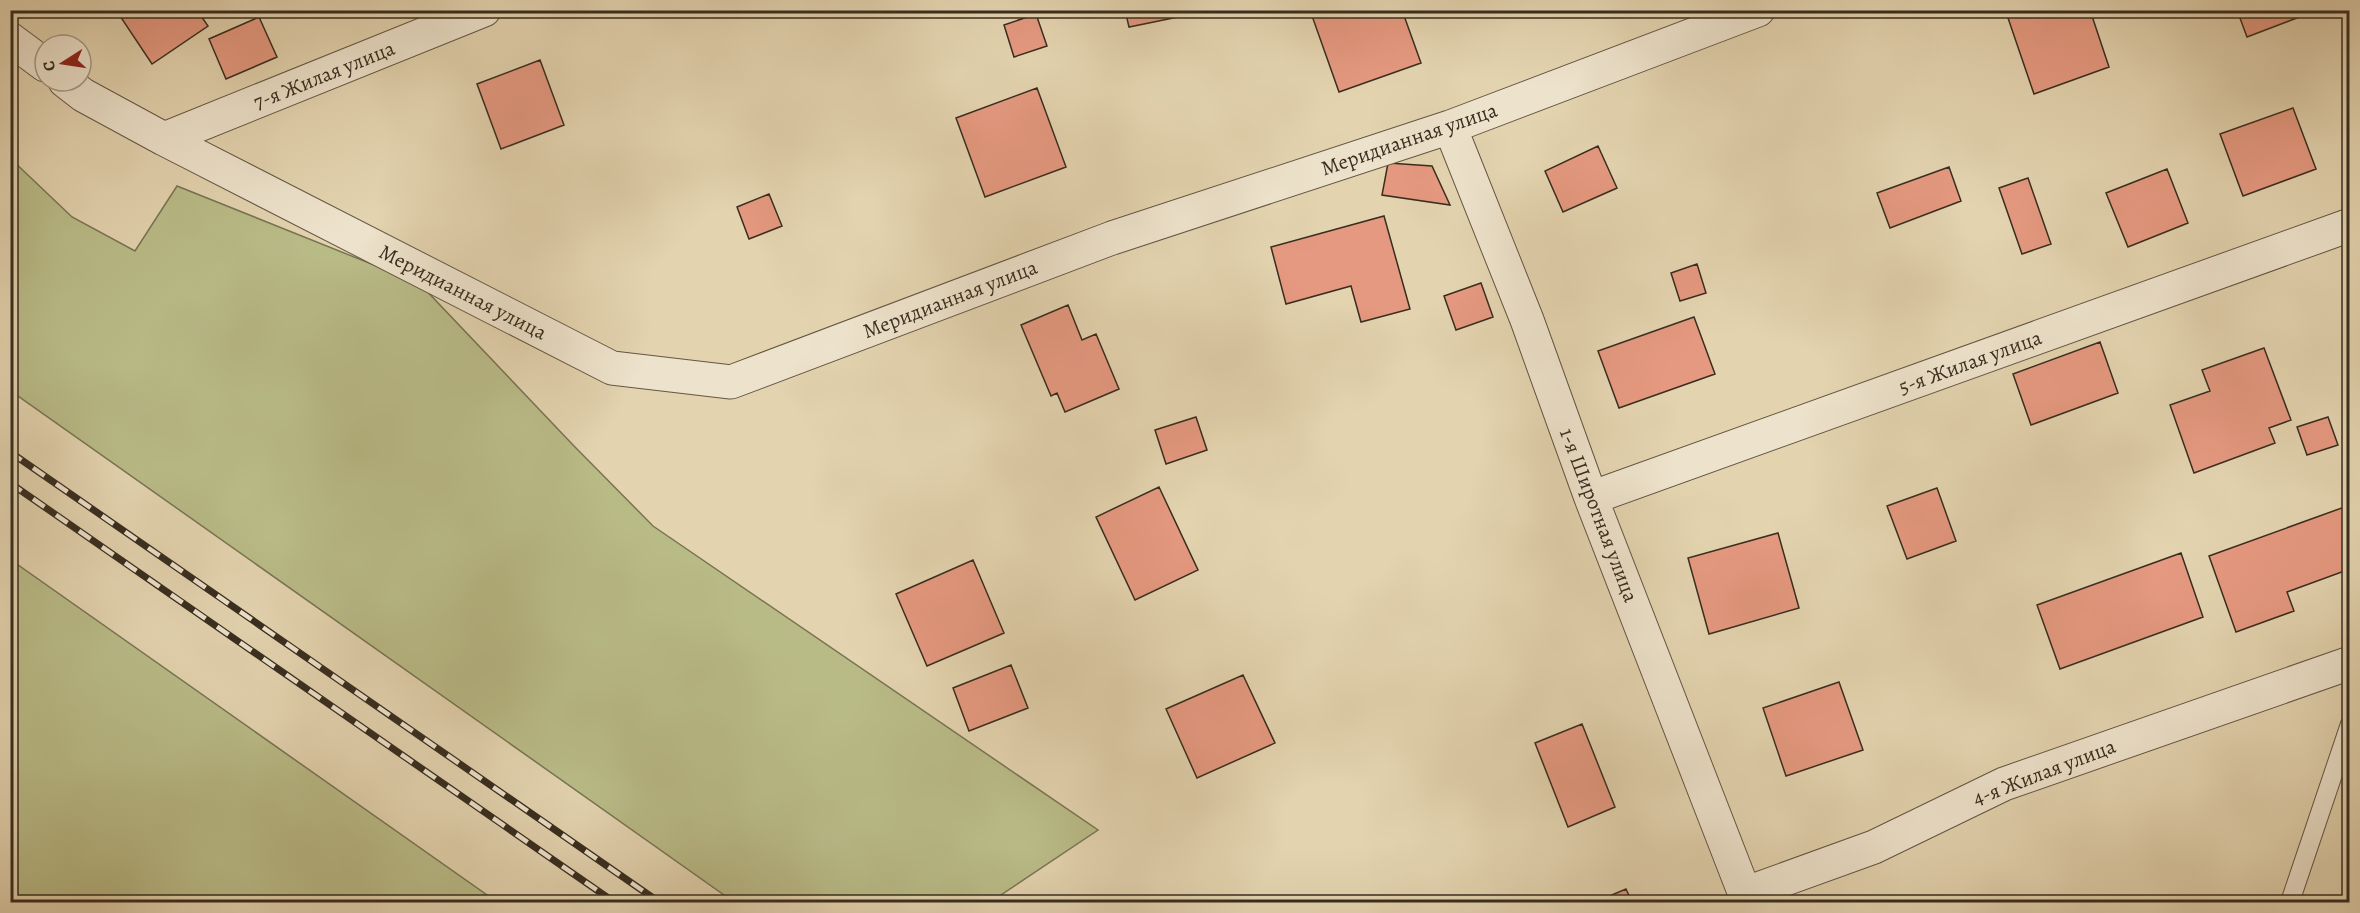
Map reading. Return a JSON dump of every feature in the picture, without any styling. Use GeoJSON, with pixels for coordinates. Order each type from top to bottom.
{"type":"FeatureCollection","features":[{"type":"Feature","properties":{"kind":"street","name":"7-я Жилая улица"},"geometry":{"type":"LineString","coordinates":[[164,139],[484,10]]}},
{"type":"Feature","properties":{"kind":"street","name":"Меридианная улица"},"geometry":{"type":"LineString","coordinates":[[80,93],[164,139],[612,368],[731,382],[1112,238],[1450,127],[1758,10]]}},
{"type":"Feature","properties":{"kind":"street"},"geometry":{"type":"LineString","coordinates":[[10,39],[33,56]]}},
{"type":"Feature","properties":{"kind":"street","name":"1-я Широтная улица"},"geometry":{"type":"LineString","coordinates":[[1450,127],[1527,320],[1591,498],[1746,898]]}},
{"type":"Feature","properties":{"kind":"street","name":"5-я Жилая улица"},"geometry":{"type":"LineString","coordinates":[[1591,498],[2349,225]]}},
{"type":"Feature","properties":{"kind":"street","name":"4-я Жилая улица"},"geometry":{"type":"LineString","coordinates":[[1746,898],[1874,847],[2004,784],[2349,663]]}},
{"type":"Feature","properties":{"kind":"lane"},"geometry":{"type":"LineString","coordinates":[[2290,903],[2349,724]]}},
{"type":"Feature","properties":{"kind":"green space"},"geometry":{"type":"Polygon","coordinates":[[[10,158],[72,217],[135,251],[177,186],[419,283],[653,526],[1098,830],[995,899],[999,902],[734,902],[11,391],[10,158]]]}},
{"type":"Feature","properties":{"kind":"green space"},"geometry":{"type":"Polygon","coordinates":[[[11,560],[497,902],[11,902],[11,560]]]}},
{"type":"Feature","properties":{"kind":"building"},"geometry":{"type":"Polygon","coordinates":[[[129,10],[197,10],[208,26],[152,64],[120,16],[129,10]]]}},
{"type":"Feature","properties":{"kind":"building"},"geometry":{"type":"Polygon","coordinates":[[[1125,10],[1192,10],[1193,14],[1129,27],[1125,10]]]}},
{"type":"Feature","properties":{"kind":"building"},"geometry":{"type":"Polygon","coordinates":[[[1318,10],[1402,10],[1421,63],[1339,92],[1311,13],[1318,10]]]}},
{"type":"Feature","properties":{"kind":"building"},"geometry":{"type":"Polygon","coordinates":[[[2031,10],[2090,10],[2109,67],[2034,94],[2008,18],[2031,10]]]}},
{"type":"Feature","properties":{"kind":"building"},"geometry":{"type":"Polygon","coordinates":[[[2237,10],[2318,10],[2247,37],[2237,10]]]}},
{"type":"Feature","properties":{"kind":"building"},"geometry":{"type":"Polygon","coordinates":[[[1036,14],[1047,46],[1014,57],[1004,25],[1036,14]]]}},
{"type":"Feature","properties":{"kind":"building"},"geometry":{"type":"Polygon","coordinates":[[[259,17],[277,57],[226,79],[209,39],[259,17]]]}},
{"type":"Feature","properties":{"kind":"building"},"geometry":{"type":"Polygon","coordinates":[[[540,60],[564,125],[501,149],[477,84],[540,60]]]}},
{"type":"Feature","properties":{"kind":"building"},"geometry":{"type":"Polygon","coordinates":[[[1037,88],[1066,167],[985,197],[956,118],[1037,88]]]}},
{"type":"Feature","properties":{"kind":"building"},"geometry":{"type":"Polygon","coordinates":[[[2293,108],[2316,169],[2243,196],[2220,134],[2293,108]]]}},
{"type":"Feature","properties":{"kind":"building"},"geometry":{"type":"Polygon","coordinates":[[[1598,146],[1617,188],[1563,212],[1545,171],[1598,146]]]}},
{"type":"Feature","properties":{"kind":"building"},"geometry":{"type":"Polygon","coordinates":[[[1388,163],[1432,166],[1450,205],[1382,195],[1388,163]]]}},
{"type":"Feature","properties":{"kind":"building"},"geometry":{"type":"Polygon","coordinates":[[[1949,167],[1961,201],[1890,228],[1877,193],[1949,167]]]}},
{"type":"Feature","properties":{"kind":"building"},"geometry":{"type":"Polygon","coordinates":[[[2167,169],[2188,223],[2128,247],[2106,193],[2167,169]]]}},
{"type":"Feature","properties":{"kind":"building"},"geometry":{"type":"Polygon","coordinates":[[[2028,178],[2051,244],[2022,254],[1999,188],[2028,178]]]}},
{"type":"Feature","properties":{"kind":"building"},"geometry":{"type":"Polygon","coordinates":[[[769,194],[782,226],[749,239],[737,207],[769,194]]]}},
{"type":"Feature","properties":{"kind":"building"},"geometry":{"type":"Polygon","coordinates":[[[1384,216],[1410,309],[1361,322],[1351,286],[1286,304],[1271,247],[1384,216]]]}},
{"type":"Feature","properties":{"kind":"building"},"geometry":{"type":"Polygon","coordinates":[[[1697,264],[1706,293],[1680,301],[1671,273],[1697,264]]]}},
{"type":"Feature","properties":{"kind":"building"},"geometry":{"type":"Polygon","coordinates":[[[1481,283],[1493,317],[1456,330],[1444,296],[1481,283]]]}},
{"type":"Feature","properties":{"kind":"building"},"geometry":{"type":"Polygon","coordinates":[[[1068,305],[1082,340],[1096,334],[1119,389],[1065,412],[1057,393],[1051,396],[1021,325],[1068,305]]]}},
{"type":"Feature","properties":{"kind":"building"},"geometry":{"type":"Polygon","coordinates":[[[1694,317],[1715,374],[1619,408],[1598,351],[1694,317]]]}},
{"type":"Feature","properties":{"kind":"building"},"geometry":{"type":"Polygon","coordinates":[[[2100,342],[2118,393],[2031,425],[2013,374],[2100,342]]]}},
{"type":"Feature","properties":{"kind":"building"},"geometry":{"type":"Polygon","coordinates":[[[2264,348],[2291,420],[2269,428],[2275,443],[2194,473],[2170,405],[2210,391],[2202,370],[2264,348]]]}},
{"type":"Feature","properties":{"kind":"building"},"geometry":{"type":"Polygon","coordinates":[[[1196,417],[1207,450],[1166,464],[1155,430],[1196,417]]]}},
{"type":"Feature","properties":{"kind":"building"},"geometry":{"type":"Polygon","coordinates":[[[2328,417],[2338,445],[2307,455],[2297,427],[2328,417]]]}},
{"type":"Feature","properties":{"kind":"building"},"geometry":{"type":"Polygon","coordinates":[[[1159,487],[1198,570],[1135,600],[1096,517],[1159,487]]]}},
{"type":"Feature","properties":{"kind":"building"},"geometry":{"type":"Polygon","coordinates":[[[1937,488],[1956,541],[1907,559],[1887,506],[1937,488]]]}},
{"type":"Feature","properties":{"kind":"building"},"geometry":{"type":"Polygon","coordinates":[[[2350,505],[2350,569],[2287,592],[2294,611],[2236,632],[2209,556],[2350,505]]]}},
{"type":"Feature","properties":{"kind":"building"},"geometry":{"type":"Polygon","coordinates":[[[1778,533],[1799,608],[1709,634],[1688,558],[1778,533]]]}},
{"type":"Feature","properties":{"kind":"building"},"geometry":{"type":"Polygon","coordinates":[[[2181,553],[2203,617],[2060,669],[2037,605],[2181,553]]]}},
{"type":"Feature","properties":{"kind":"building"},"geometry":{"type":"Polygon","coordinates":[[[973,560],[1004,633],[927,666],[896,594],[973,560]]]}},
{"type":"Feature","properties":{"kind":"building"},"geometry":{"type":"Polygon","coordinates":[[[1011,665],[1028,708],[969,731],[953,688],[1011,665]]]}},
{"type":"Feature","properties":{"kind":"building"},"geometry":{"type":"Polygon","coordinates":[[[1243,675],[1275,743],[1197,778],[1166,709],[1243,675]]]}},
{"type":"Feature","properties":{"kind":"building"},"geometry":{"type":"Polygon","coordinates":[[[1839,682],[1863,750],[1786,776],[1763,708],[1839,682]]]}},
{"type":"Feature","properties":{"kind":"building"},"geometry":{"type":"Polygon","coordinates":[[[1582,724],[1615,807],[1568,827],[1535,743],[1582,724]]]}},
{"type":"Feature","properties":{"kind":"building"},"geometry":{"type":"Polygon","coordinates":[[[1626,889],[1632,902],[1595,902],[1626,889]]]}},
{"type":"Feature","properties":{"kind":"railway"},"geometry":{"type":"LineString","coordinates":[[10,452],[659,902]]}},
{"type":"Feature","properties":{"kind":"railway"},"geometry":{"type":"LineString","coordinates":[[10,483],[614,902]]}}]}
